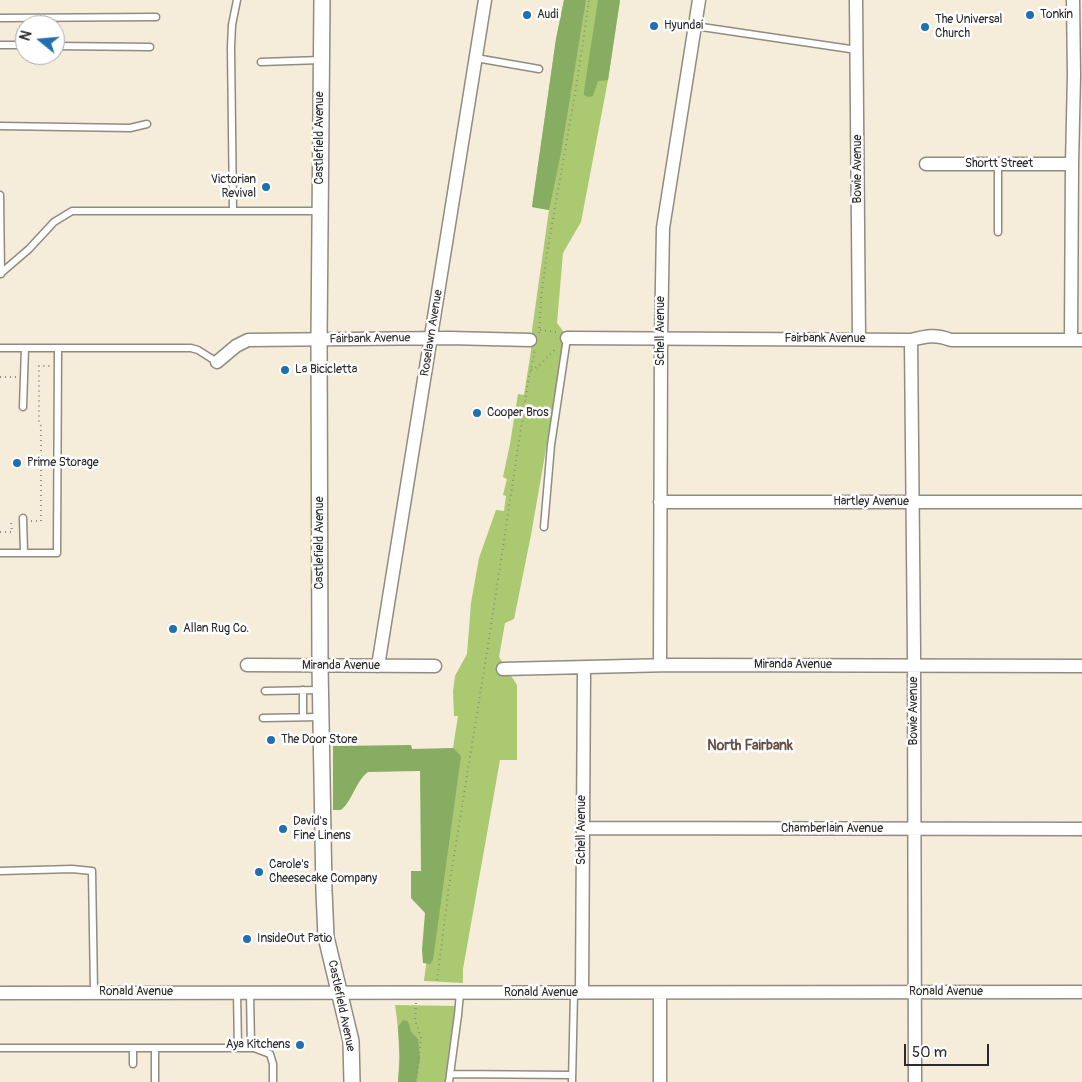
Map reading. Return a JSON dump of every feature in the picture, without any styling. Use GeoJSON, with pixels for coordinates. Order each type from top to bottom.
{"type":"FeatureCollection","features":[{"type":"Feature","properties":{"kind":"street","name":"Castlefield Avenue"},"geometry":{"type":"LineString","coordinates":[[322,0],[319,340],[320,666],[324,891],[326,936],[351,1041],[352,1082]]}},
{"type":"Feature","properties":{"kind":"street","name":"Roselawn Avenue"},"geometry":{"type":"LineString","coordinates":[[378,666],[485,0]]}},
{"type":"Feature","properties":{"kind":"street","name":"Schell Avenue"},"geometry":{"type":"LineString","coordinates":[[660,666],[663,228],[698,0]]}},
{"type":"Feature","properties":{"kind":"street","name":"Bowie Avenue"},"geometry":{"type":"LineString","coordinates":[[856,0],[859,338]]}},
{"type":"Feature","properties":{"kind":"street"},"geometry":{"type":"LineString","coordinates":[[1073,0],[1072,164],[1077,340]]}},
{"type":"Feature","properties":{"kind":"street","name":"Shortt Street"},"geometry":{"type":"LineString","coordinates":[[926,164],[1072,164]]}},
{"type":"Feature","properties":{"kind":"street","name":"Fairbank Avenue"},"geometry":{"type":"LineString","coordinates":[[561,336],[661,339],[859,338],[911,340],[928,336],[940,336],[951,340],[1077,340]]}},
{"type":"Feature","properties":{"kind":"street","name":"Fairbank Avenue"},"geometry":{"type":"LineString","coordinates":[[217,362],[236,346],[248,340],[431,339],[534,342]]}},
{"type":"Feature","properties":{"kind":"street","name":"Bowie Avenue"},"geometry":{"type":"LineString","coordinates":[[911,340],[915,1082]]}},
{"type":"Feature","properties":{"kind":"street","name":"Hartley Avenue"},"geometry":{"type":"LineString","coordinates":[[660,502],[1082,502]]}},
{"type":"Feature","properties":{"kind":"street","name":"Miranda Avenue"},"geometry":{"type":"LineString","coordinates":[[247,665],[435,666]]}},
{"type":"Feature","properties":{"kind":"street","name":"Miranda Avenue"},"geometry":{"type":"LineString","coordinates":[[503,668],[914,665],[1082,666]]}},
{"type":"Feature","properties":{"kind":"street","name":"Schell Avenue"},"geometry":{"type":"LineString","coordinates":[[578,993],[584,668]]}},
{"type":"Feature","properties":{"kind":"street","name":"Chamberlain Avenue"},"geometry":{"type":"LineString","coordinates":[[582,828],[1082,829]]}},
{"type":"Feature","properties":{"kind":"street","name":"Ronald Avenue"},"geometry":{"type":"LineString","coordinates":[[0,993],[1082,992]]}},
{"type":"Feature","properties":{"kind":"street"},"geometry":{"type":"LineString","coordinates":[[660,993],[660,1082]]}},
{"type":"Feature","properties":{"kind":"lane"},"geometry":{"type":"LineString","coordinates":[[233,212],[231,47],[232,25],[237,0]]}},
{"type":"Feature","properties":{"kind":"lane"},"geometry":{"type":"LineString","coordinates":[[0,18],[156,16]]}},
{"type":"Feature","properties":{"kind":"lane"},"geometry":{"type":"LineString","coordinates":[[694,26],[857,50]]}},
{"type":"Feature","properties":{"kind":"lane"},"geometry":{"type":"LineString","coordinates":[[0,45],[15,45]]}},
{"type":"Feature","properties":{"kind":"lane"},"geometry":{"type":"LineString","coordinates":[[65,46],[150,47]]}},
{"type":"Feature","properties":{"kind":"lane"},"geometry":{"type":"LineString","coordinates":[[476,58],[538,68]]}},
{"type":"Feature","properties":{"kind":"lane"},"geometry":{"type":"LineString","coordinates":[[261,62],[321,60]]}},
{"type":"Feature","properties":{"kind":"lane"},"geometry":{"type":"LineString","coordinates":[[0,126],[130,128],[148,124]]}},
{"type":"Feature","properties":{"kind":"lane"},"geometry":{"type":"LineString","coordinates":[[998,164],[998,232]]}},
{"type":"Feature","properties":{"kind":"lane"},"geometry":{"type":"LineString","coordinates":[[0,195],[1,274]]}},
{"type":"Feature","properties":{"kind":"lane"},"geometry":{"type":"LineString","coordinates":[[1,274],[29,250],[54,222],[72,211],[320,211]]}},
{"type":"Feature","properties":{"kind":"lane"},"geometry":{"type":"LineString","coordinates":[[544,528],[561,336]]}},
{"type":"Feature","properties":{"kind":"lane"},"geometry":{"type":"LineString","coordinates":[[0,348],[191,348],[198,350],[217,362]]}},
{"type":"Feature","properties":{"kind":"lane"},"geometry":{"type":"LineString","coordinates":[[23,407],[25,348]]}},
{"type":"Feature","properties":{"kind":"lane"},"geometry":{"type":"LineString","coordinates":[[0,553],[57,553],[58,348]]}},
{"type":"Feature","properties":{"kind":"lane"},"geometry":{"type":"LineString","coordinates":[[23,518],[24,553]]}},
{"type":"Feature","properties":{"kind":"lane"},"geometry":{"type":"LineString","coordinates":[[303,690],[303,717]]}},
{"type":"Feature","properties":{"kind":"lane"},"geometry":{"type":"LineString","coordinates":[[265,691],[321,690]]}},
{"type":"Feature","properties":{"kind":"lane"},"geometry":{"type":"LineString","coordinates":[[263,718],[321,717]]}},
{"type":"Feature","properties":{"kind":"lane"},"geometry":{"type":"LineString","coordinates":[[0,871],[92,871],[94,992]]}},
{"type":"Feature","properties":{"kind":"lane"},"geometry":{"type":"LineString","coordinates":[[244,992],[251,1048]]}},
{"type":"Feature","properties":{"kind":"lane"},"geometry":{"type":"LineString","coordinates":[[238,1048],[244,992]]}},
{"type":"Feature","properties":{"kind":"lane"},"geometry":{"type":"LineString","coordinates":[[449,1082],[460,993]]}},
{"type":"Feature","properties":{"kind":"lane"},"geometry":{"type":"LineString","coordinates":[[450,1074],[572,1078],[578,993]]}},
{"type":"Feature","properties":{"kind":"lane"},"geometry":{"type":"LineString","coordinates":[[0,1048],[254,1048],[270,1054],[273,1064],[273,1082]]}},
{"type":"Feature","properties":{"kind":"lane"},"geometry":{"type":"LineString","coordinates":[[133,1048],[133,1064]]}},
{"type":"Feature","properties":{"kind":"lane"},"geometry":{"type":"LineString","coordinates":[[155,1048],[155,1082]]}},
{"type":"Feature","properties":{"kind":"path"},"geometry":{"type":"LineString","coordinates":[[437,983],[458,829],[534,342],[540,330],[541,299],[547,253],[578,76],[588,0]]}},
{"type":"Feature","properties":{"kind":"path"},"geometry":{"type":"LineString","coordinates":[[540,330],[561,336]]}},
{"type":"Feature","properties":{"kind":"path"},"geometry":{"type":"LineString","coordinates":[[531,370],[539,366],[557,347]]}},
{"type":"Feature","properties":{"kind":"path"},"geometry":{"type":"LineString","coordinates":[[31,521],[41,521],[39,366],[50,366]]}},
{"type":"Feature","properties":{"kind":"path"},"geometry":{"type":"LineString","coordinates":[[0,377],[21,377]]}},
{"type":"Feature","properties":{"kind":"path"},"geometry":{"type":"LineString","coordinates":[[32,377],[39,377]]}},
{"type":"Feature","properties":{"kind":"path"},"geometry":{"type":"LineString","coordinates":[[0,532],[12,532],[11,522]]}},
{"type":"Feature","properties":{"kind":"path"},"geometry":{"type":"LineString","coordinates":[[416,1002],[415,1020],[422,1038],[416,1082]]}},
{"type":"Feature","properties":{"kind":"green space"},"geometry":{"type":"Polygon","coordinates":[[[564,0],[620,0],[608,80],[581,222],[563,253],[557,323],[563,331],[562,357],[531,535],[514,619],[505,623],[499,657],[517,685],[517,760],[500,760],[463,969],[463,983],[424,981],[458,716],[454,716],[453,691],[455,676],[467,654],[471,603],[479,558],[496,510],[504,511],[506,496],[503,495],[507,479],[503,477],[518,394],[524,395],[531,351],[532,330],[549,210],[532,207],[556,39],[564,0]]]}},
{"type":"Feature","properties":{"kind":"green space"},"geometry":{"type":"Polygon","coordinates":[[[564,0],[586,0],[561,153],[549,210],[532,207],[556,39],[564,0]]]}},
{"type":"Feature","properties":{"kind":"green space"},"geometry":{"type":"Polygon","coordinates":[[[598,0],[620,0],[608,80],[598,81],[593,96],[588,97],[584,95],[584,91],[598,0]]]}},
{"type":"Feature","properties":{"kind":"green space"},"geometry":{"type":"Polygon","coordinates":[[[411,745],[412,749],[453,748],[461,756],[433,960],[430,964],[423,963],[422,950],[425,913],[411,898],[411,871],[421,871],[420,771],[368,772],[360,781],[345,806],[341,810],[333,810],[333,746],[411,745]]]}},
{"type":"Feature","properties":{"kind":"green space"},"geometry":{"type":"Polygon","coordinates":[[[395,1005],[459,1006],[445,1082],[398,1082],[399,1044],[395,1005]]]}},
{"type":"Feature","properties":{"kind":"green space"},"geometry":{"type":"Polygon","coordinates":[[[403,1020],[407,1021],[411,1032],[418,1039],[420,1059],[416,1082],[398,1082],[400,1058],[398,1027],[403,1020]]]}},
{"type":"Feature","properties":{"kind":"place","name":"Audi"},"geometry":{"type":"Point","coordinates":[527,15]}},
{"type":"Feature","properties":{"kind":"place","name":"Tonkin"},"geometry":{"type":"Point","coordinates":[1030,15]}},
{"type":"Feature","properties":{"kind":"place","name":"Hyundai"},"geometry":{"type":"Point","coordinates":[654,26]}},
{"type":"Feature","properties":{"kind":"place","name":"The Universal Church"},"geometry":{"type":"Point","coordinates":[925,27]}},
{"type":"Feature","properties":{"kind":"place","name":"Victorian Revival"},"geometry":{"type":"Point","coordinates":[266,187]}},
{"type":"Feature","properties":{"kind":"place","name":"La Bicicletta"},"geometry":{"type":"Point","coordinates":[285,370]}},
{"type":"Feature","properties":{"kind":"place","name":"Cooper Bros"},"geometry":{"type":"Point","coordinates":[477,413]}},
{"type":"Feature","properties":{"kind":"place","name":"Prime Storage"},"geometry":{"type":"Point","coordinates":[17,463]}},
{"type":"Feature","properties":{"kind":"place","name":"Allan Rug Co."},"geometry":{"type":"Point","coordinates":[173,629]}},
{"type":"Feature","properties":{"kind":"place","name":"The Door Store"},"geometry":{"type":"Point","coordinates":[271,740]}},
{"type":"Feature","properties":{"kind":"place","name":"David's Fine Linens"},"geometry":{"type":"Point","coordinates":[283,829]}},
{"type":"Feature","properties":{"kind":"place","name":"Carole's Cheesecake Company"},"geometry":{"type":"Point","coordinates":[259,872]}},
{"type":"Feature","properties":{"kind":"place","name":"InsideOut Patio"},"geometry":{"type":"Point","coordinates":[247,939]}},
{"type":"Feature","properties":{"kind":"place","name":"Aya Kitchens"},"geometry":{"type":"Point","coordinates":[300,1045]}},
{"type":"Feature","properties":{"kind":"district","name":"North Fairbank"},"geometry":{"type":"Point","coordinates":[750,746]}}]}
